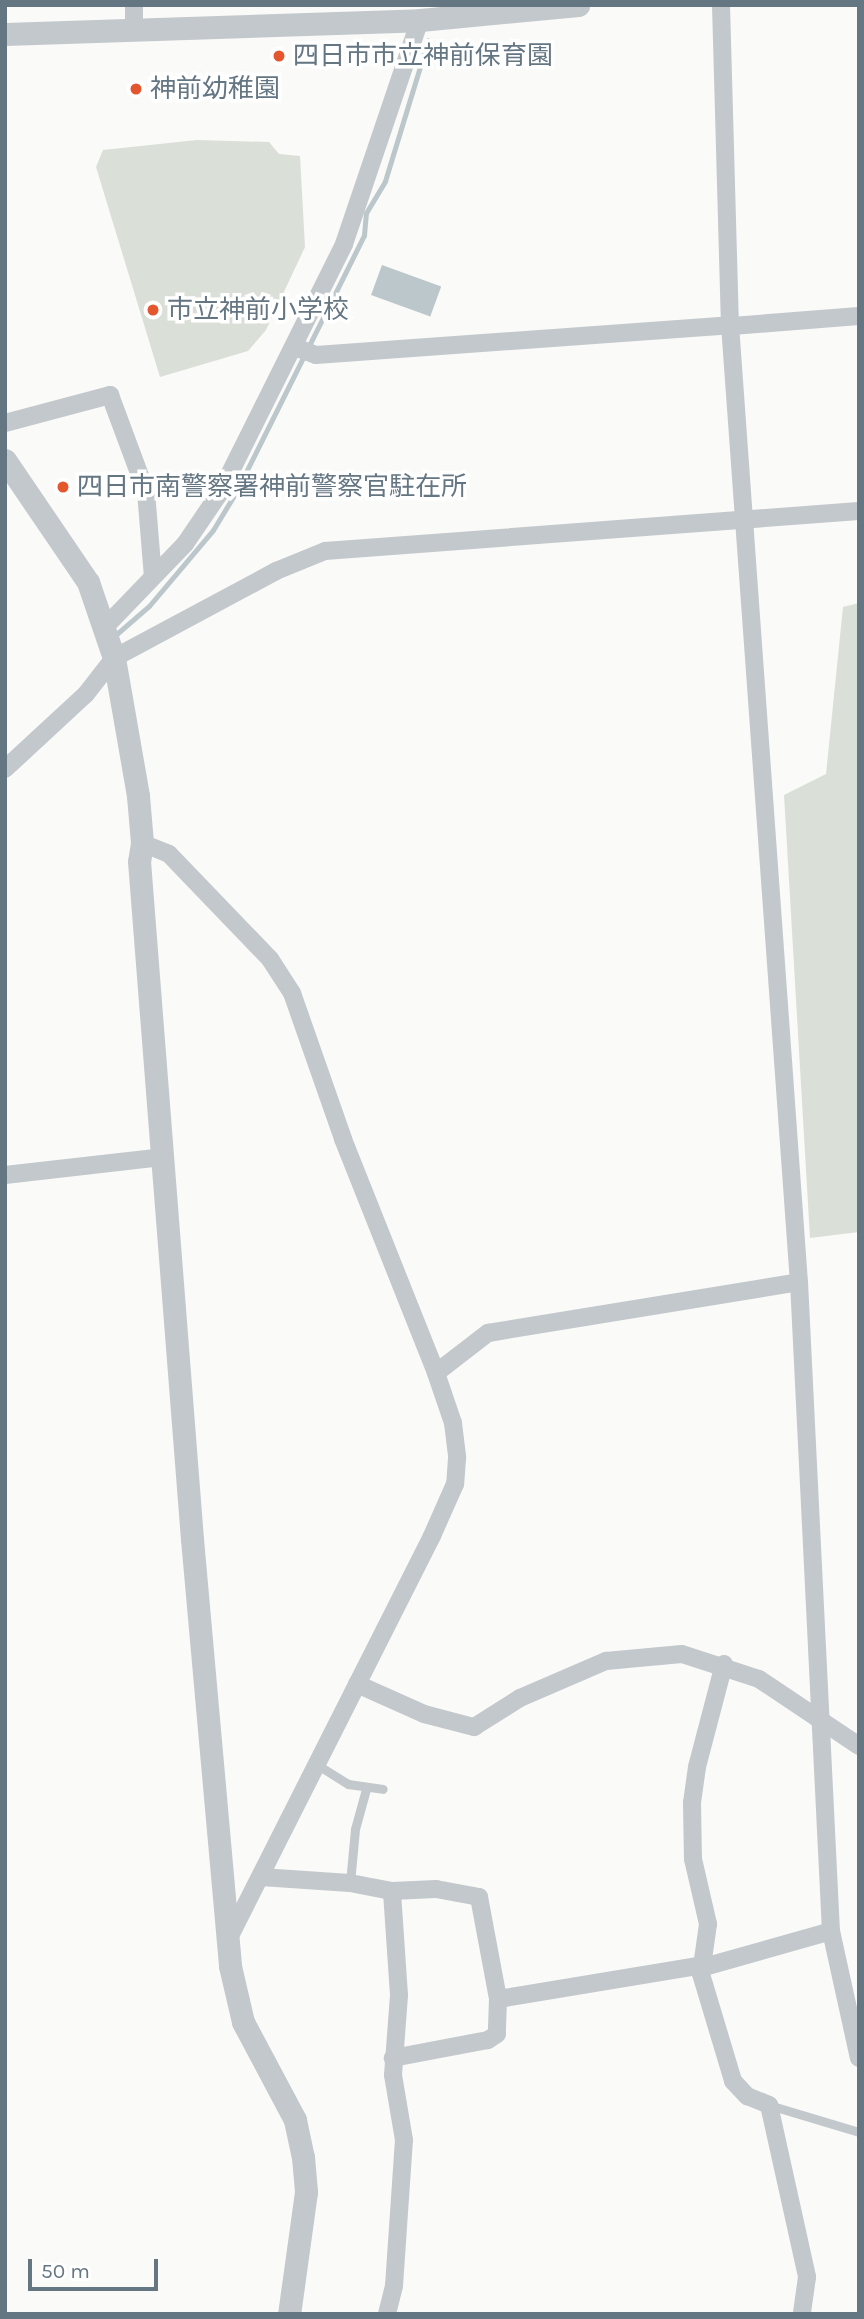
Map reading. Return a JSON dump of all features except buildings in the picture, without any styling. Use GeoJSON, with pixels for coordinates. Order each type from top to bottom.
{"type":"FeatureCollection","features":[{"type":"Feature","properties":{"kind":"street"},"geometry":{"type":"LineString","coordinates":[[134,5],[134,32]]}},
{"type":"Feature","properties":{"kind":"street"},"geometry":{"type":"LineString","coordinates":[[5,34],[134,32],[364,14],[419,20],[578,5]]}},
{"type":"Feature","properties":{"kind":"street"},"geometry":{"type":"LineString","coordinates":[[721,5],[731,325],[799,1282],[831,1931],[859,2057]]}},
{"type":"Feature","properties":{"kind":"street"},"geometry":{"type":"LineString","coordinates":[[5,769],[86,694],[108,642],[153,577],[203,522],[296,348],[366,187],[419,20]]}},
{"type":"Feature","properties":{"kind":"street"},"geometry":{"type":"LineString","coordinates":[[296,348],[316,355],[859,316]]}},
{"type":"Feature","properties":{"kind":"street"},"geometry":{"type":"LineString","coordinates":[[5,423],[110,395],[146,492],[153,577]]}},
{"type":"Feature","properties":{"kind":"street"},"geometry":{"type":"LineString","coordinates":[[5,460],[80,566],[108,642],[142,843],[139,861],[162,1157],[234,1995],[243,2022],[299,2129],[306,2192],[289,2314]]}},
{"type":"Feature","properties":{"kind":"street"},"geometry":{"type":"LineString","coordinates":[[108,642],[325,551],[745,517],[859,512]]}},
{"type":"Feature","properties":{"kind":"street"},"geometry":{"type":"LineString","coordinates":[[142,843],[169,854],[270,959],[292,993],[343,1139],[436,1373],[453,1423],[457,1476],[384,1638],[357,1684],[229,1938]]}},
{"type":"Feature","properties":{"kind":"street"},"geometry":{"type":"LineString","coordinates":[[5,1175],[162,1157]]}},
{"type":"Feature","properties":{"kind":"street"},"geometry":{"type":"LineString","coordinates":[[436,1373],[488,1333],[799,1282]]}},
{"type":"Feature","properties":{"kind":"street"},"geometry":{"type":"LineString","coordinates":[[357,1684],[424,1714],[474,1727],[520,1698],[606,1661],[681,1654],[724,1664],[759,1679],[819,1716],[859,1746]]}},
{"type":"Feature","properties":{"kind":"street"},"geometry":{"type":"LineString","coordinates":[[724,1664],[696,1767],[692,1802],[693,1859],[708,1924],[701,1974],[725,2065],[740,2090],[769,2105],[807,2277],[802,2314]]}},
{"type":"Feature","properties":{"kind":"street"},"geometry":{"type":"LineString","coordinates":[[261,1877],[350,1883],[392,1891],[436,1889],[480,1897],[498,1999],[498,2026],[494,2038],[393,2058]]}},
{"type":"Feature","properties":{"kind":"street"},"geometry":{"type":"LineString","coordinates":[[387,2314],[394,2286],[404,2140],[393,2058],[399,1995],[392,1891]]}},
{"type":"Feature","properties":{"kind":"street"},"geometry":{"type":"LineString","coordinates":[[498,1999],[704,1966],[831,1931]]}},
{"type":"Feature","properties":{"kind":"lane"},"geometry":{"type":"LineString","coordinates":[[317,1764],[366,1788],[383,1789]]}},
{"type":"Feature","properties":{"kind":"lane"},"geometry":{"type":"LineString","coordinates":[[350,1883],[355,1829],[366,1788]]}},
{"type":"Feature","properties":{"kind":"lane"},"geometry":{"type":"LineString","coordinates":[[769,2105],[859,2132]]}},
{"type":"Feature","properties":{"kind":"shaded area"},"geometry":{"type":"Polygon","coordinates":[[[197,140],[269,142],[279,154],[300,156],[305,247],[266,330],[248,351],[160,377],[96,167],[103,150],[197,140]]]}},
{"type":"Feature","properties":{"kind":"shaded area"},"geometry":{"type":"Polygon","coordinates":[[[382,265],[441,287],[430,317],[371,295],[382,265]]]}},
{"type":"Feature","properties":{"kind":"shaded area"},"geometry":{"type":"Polygon","coordinates":[[[859,603],[859,1232],[810,1238],[784,795],[826,774],[843,607],[859,603]]]}},
{"type":"Feature","properties":{"kind":"waterway"},"geometry":{"type":"LineString","coordinates":[[112,638],[149,606],[213,530],[236,492],[364,235],[366,213],[385,181],[428,40]]}},
{"type":"Feature","properties":{"kind":"place","name":"四日市市立神前保育園"},"geometry":{"type":"Point","coordinates":[279,56]}},
{"type":"Feature","properties":{"kind":"place","name":"神前幼稚園"},"geometry":{"type":"Point","coordinates":[136,89]}},
{"type":"Feature","properties":{"kind":"place","name":"市立神前小学校"},"geometry":{"type":"Point","coordinates":[153,310]}},
{"type":"Feature","properties":{"kind":"place","name":"四日市南警察署神前警察官駐在所"},"geometry":{"type":"Point","coordinates":[63,487]}}]}
